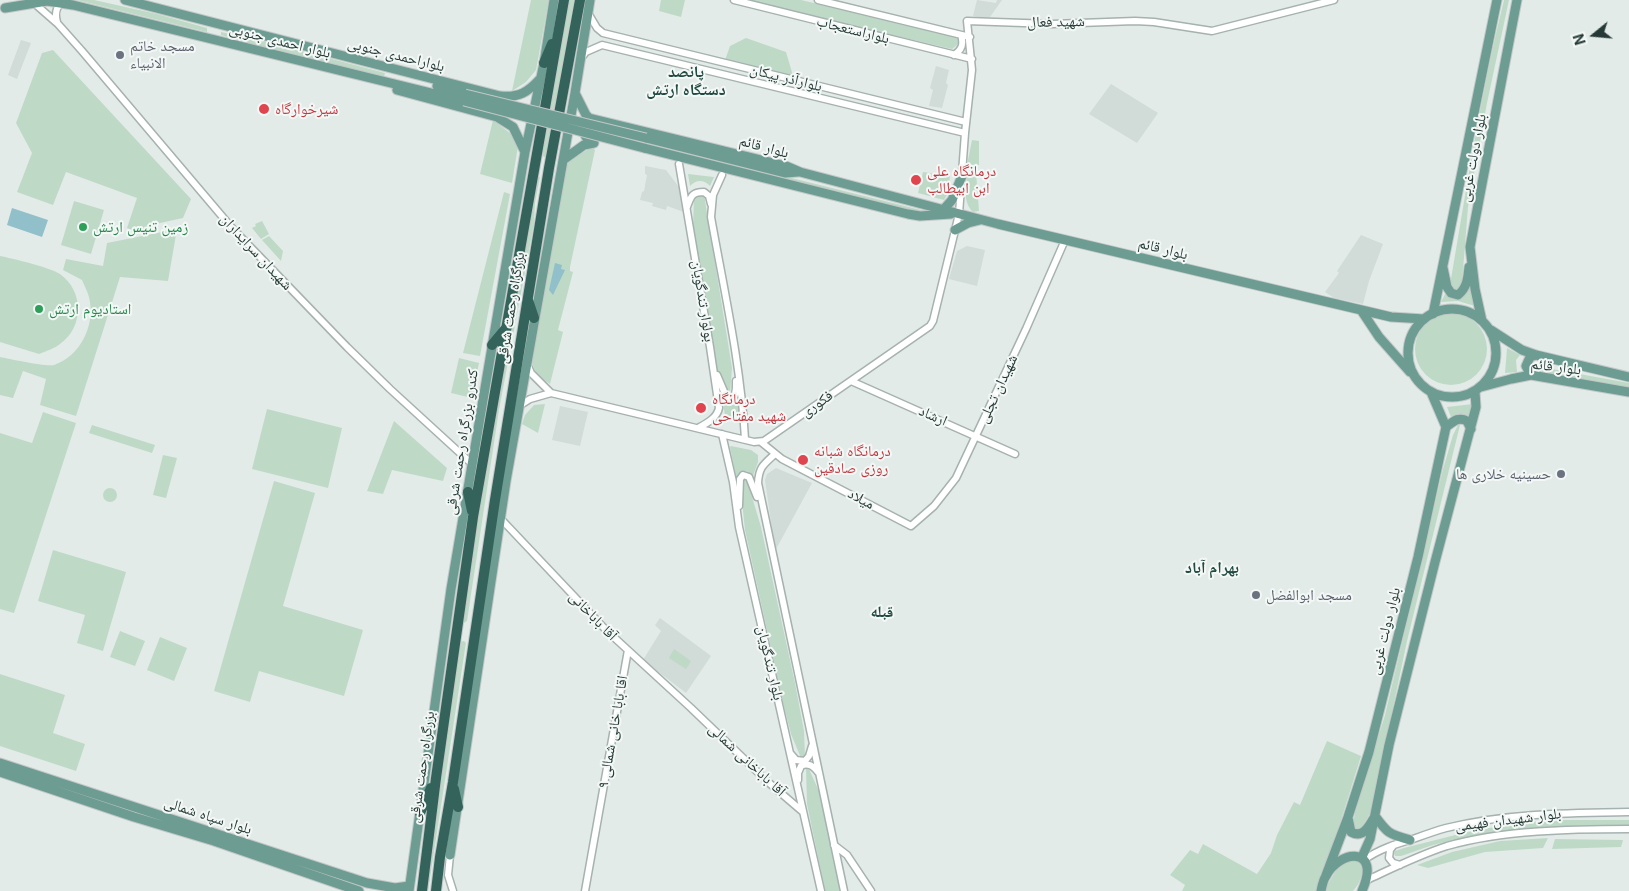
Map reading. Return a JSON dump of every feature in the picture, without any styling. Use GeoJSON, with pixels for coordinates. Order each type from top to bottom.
{"type":"FeatureCollection","features":[{"type":"Feature","properties":{"kind":"highway","name":"بزرگراه رحمت شرقی"},"geometry":{"type":"LineString","coordinates":[[422,891],[453,647],[473,517],[564,0]]}},
{"type":"Feature","properties":{"kind":"highway","name":"بزرگراه رحمت شرقی"},"geometry":{"type":"LineString","coordinates":[[436,891],[495,500],[549,168],[580,0]]}},
{"type":"Feature","properties":{"kind":"highway"},"geometry":{"type":"LineString","coordinates":[[544,62],[559,26]]}},
{"type":"Feature","properties":{"kind":"highway"},"geometry":{"type":"LineString","coordinates":[[535,165],[549,168]]}},
{"type":"Feature","properties":{"kind":"highway"},"geometry":{"type":"LineString","coordinates":[[528,299],[534,318]]}},
{"type":"Feature","properties":{"kind":"highway"},"geometry":{"type":"LineString","coordinates":[[492,345],[507,327]]}},
{"type":"Feature","properties":{"kind":"highway"},"geometry":{"type":"LineString","coordinates":[[495,500],[506,481]]}},
{"type":"Feature","properties":{"kind":"highway"},"geometry":{"type":"LineString","coordinates":[[468,492],[473,517]]}},
{"type":"Feature","properties":{"kind":"highway"},"geometry":{"type":"LineString","coordinates":[[457,620],[464,628],[472,626],[476,622]]}},
{"type":"Feature","properties":{"kind":"highway"},"geometry":{"type":"LineString","coordinates":[[453,647],[457,641],[465,639],[469,642],[472,652]]}},
{"type":"Feature","properties":{"kind":"highway"},"geometry":{"type":"LineString","coordinates":[[420,813],[436,778]]}},
{"type":"Feature","properties":{"kind":"highway"},"geometry":{"type":"LineString","coordinates":[[453,782],[458,807]]}},
{"type":"Feature","properties":{"kind":"main road","name":"بلواراحمدی جنوبی"},"geometry":{"type":"LineString","coordinates":[[125,0],[500,96],[511,97],[523,94],[540,79]]}},
{"type":"Feature","properties":{"kind":"main road","name":"کندرو بزرگراه رحمت شرقی"},"geometry":{"type":"LineString","coordinates":[[409,888],[451,589],[492,345],[554,0]]}},
{"type":"Feature","properties":{"kind":"main road"},"geometry":{"type":"LineString","coordinates":[[450,855],[506,481],[590,0]]}},
{"type":"Feature","properties":{"kind":"main road","name":"بلوار دولت غربی"},"geometry":{"type":"LineString","coordinates":[[1433,314],[1497,0]]}},
{"type":"Feature","properties":{"kind":"main road","name":"بلوار دولت غربی"},"geometry":{"type":"LineString","coordinates":[[1482,321],[1475,289],[1470,247],[1517,0]]}},
{"type":"Feature","properties":{"kind":"main road","name":"بلوار احمدی جنوبی"},"geometry":{"type":"LineString","coordinates":[[6,6],[47,1],[61,3],[355,73],[362,78],[385,87],[497,117],[513,127],[526,152]]}},
{"type":"Feature","properties":{"kind":"main road"},"geometry":{"type":"LineString","coordinates":[[212,39],[215,23]]}},
{"type":"Feature","properties":{"kind":"main road"},"geometry":{"type":"LineString","coordinates":[[362,61],[465,98]]}},
{"type":"Feature","properties":{"kind":"main road"},"geometry":{"type":"LineString","coordinates":[[355,73],[646,138],[785,173],[800,172]]}},
{"type":"Feature","properties":{"kind":"main road"},"geometry":{"type":"LineString","coordinates":[[575,93],[586,115],[597,120]]}},
{"type":"Feature","properties":{"kind":"main road"},"geometry":{"type":"LineString","coordinates":[[497,117],[510,116],[513,110],[511,104],[500,96]]}},
{"type":"Feature","properties":{"kind":"main road","name":"بلوار قائم"},"geometry":{"type":"LineString","coordinates":[[465,98],[644,148],[908,214],[920,216],[959,214]]}},
{"type":"Feature","properties":{"kind":"main road"},"geometry":{"type":"LineString","coordinates":[[562,160],[584,145],[594,143],[585,137],[583,127],[586,123],[597,120]]}},
{"type":"Feature","properties":{"kind":"main road","name":"بلوار قائم"},"geometry":{"type":"LineString","coordinates":[[597,120],[786,166],[800,172],[1065,240],[1360,310],[1397,318],[1424,319]]}},
{"type":"Feature","properties":{"kind":"main road"},"geometry":{"type":"LineString","coordinates":[[944,209],[952,200],[962,176]]}},
{"type":"Feature","properties":{"kind":"main road"},"geometry":{"type":"LineString","coordinates":[[955,230],[982,220]]}},
{"type":"Feature","properties":{"kind":"main road"},"geometry":{"type":"LineString","coordinates":[[1443,263],[1447,287],[1451,293],[1458,294],[1464,290],[1468,277],[1470,247]]}},
{"type":"Feature","properties":{"kind":"main road"},"geometry":{"type":"LineString","coordinates":[[1360,310],[1379,337],[1422,386],[1431,392],[1452,398],[1462,397],[1478,390],[1491,375],[1496,360],[1496,349],[1489,329],[1474,314],[1464,310],[1443,310],[1424,319],[1416,327],[1408,347],[1410,363],[1416,378]]}},
{"type":"Feature","properties":{"kind":"main road","name":"بلوار قائم"},"geometry":{"type":"LineString","coordinates":[[1489,329],[1522,350],[1536,355],[1629,377]]}},
{"type":"Feature","properties":{"kind":"main road"},"geometry":{"type":"LineString","coordinates":[[1531,375],[1526,366],[1530,357],[1536,355]]}},
{"type":"Feature","properties":{"kind":"main road","name":"بلوار قائم"},"geometry":{"type":"LineString","coordinates":[[1478,390],[1511,379],[1531,375],[1629,392]]}},
{"type":"Feature","properties":{"kind":"main road"},"geometry":{"type":"LineString","coordinates":[[1362,891],[1367,880],[1367,868],[1363,859],[1370,839],[1393,731],[1435,562],[1471,429],[1478,390]]}},
{"type":"Feature","properties":{"kind":"main road"},"geometry":{"type":"LineString","coordinates":[[1431,392],[1446,427],[1461,418],[1467,421],[1471,429]]}},
{"type":"Feature","properties":{"kind":"main road","name":"بلوار دولت غربی"},"geometry":{"type":"LineString","coordinates":[[1321,891],[1369,752],[1403,618],[1446,427]]}},
{"type":"Feature","properties":{"kind":"main road","name":"بلوار سپاه شمالی"},"geometry":{"type":"LineString","coordinates":[[0,763],[359,891]]}},
{"type":"Feature","properties":{"kind":"main road","name":"بلوار سپاه شمالی"},"geometry":{"type":"LineString","coordinates":[[0,772],[391,889],[409,888]]}},
{"type":"Feature","properties":{"kind":"main road"},"geometry":{"type":"LineString","coordinates":[[1348,817],[1351,832],[1361,834],[1375,816]]}},
{"type":"Feature","properties":{"kind":"main road"},"geometry":{"type":"LineString","coordinates":[[1375,816],[1388,833],[1410,840]]}},
{"type":"Feature","properties":{"kind":"main road"},"geometry":{"type":"LineString","coordinates":[[1326,875],[1334,866],[1346,858],[1353,856],[1363,859]]}},
{"type":"Feature","properties":{"kind":"street","name":"بلواراستعجاب"},"geometry":{"type":"LineString","coordinates":[[734,0],[972,59]]}},
{"type":"Feature","properties":{"kind":"street","name":"بلواراستعجاب"},"geometry":{"type":"LineString","coordinates":[[818,0],[970,37]]}},
{"type":"Feature","properties":{"kind":"street","name":"شهید فعال"},"geometry":{"type":"LineString","coordinates":[[959,214],[972,70],[968,21],[1052,24],[1135,21],[1212,31],[1334,0]]}},
{"type":"Feature","properties":{"kind":"street","name":"شهیدان سرایداران"},"geometry":{"type":"LineString","coordinates":[[34,3],[58,24],[232,228],[354,354],[472,464]]}},
{"type":"Feature","properties":{"kind":"street"},"geometry":{"type":"LineString","coordinates":[[58,24],[56,16],[57,7],[61,3]]}},
{"type":"Feature","properties":{"kind":"street"},"geometry":{"type":"LineString","coordinates":[[580,60],[586,52],[602,45],[600,39],[603,33],[591,20],[587,11]]}},
{"type":"Feature","properties":{"kind":"street","name":"بلوارآذر پیکان"},"geometry":{"type":"LineString","coordinates":[[603,33],[966,122]]}},
{"type":"Feature","properties":{"kind":"street"},"geometry":{"type":"LineString","coordinates":[[954,55],[959,52],[962,46],[963,40],[961,35]]}},
{"type":"Feature","properties":{"kind":"street","name":"بلوارآذر پیکان"},"geometry":{"type":"LineString","coordinates":[[602,45],[965,133]]}},
{"type":"Feature","properties":{"kind":"street"},"geometry":{"type":"LineString","coordinates":[[668,61],[670,50]]}},
{"type":"Feature","properties":{"kind":"street"},"geometry":{"type":"LineString","coordinates":[[767,85],[768,74]]}},
{"type":"Feature","properties":{"kind":"street"},"geometry":{"type":"LineString","coordinates":[[818,97],[821,86]]}},
{"type":"Feature","properties":{"kind":"street"},"geometry":{"type":"LineString","coordinates":[[883,113],[885,102]]}},
{"type":"Feature","properties":{"kind":"street"},"geometry":{"type":"LineString","coordinates":[[932,125],[933,114]]}},
{"type":"Feature","properties":{"kind":"street","name":"بولوار تندگویان"},"geometry":{"type":"LineString","coordinates":[[680,164],[714,367],[718,412],[710,421],[698,428]]}},
{"type":"Feature","properties":{"kind":"street","name":"بولوار تندگویان"},"geometry":{"type":"LineString","coordinates":[[722,175],[713,195],[711,205],[712,217],[737,363],[744,412],[745,439]]}},
{"type":"Feature","properties":{"kind":"street"},"geometry":{"type":"LineString","coordinates":[[687,208],[692,196],[697,192],[704,192],[709,196],[711,205]]}},
{"type":"Feature","properties":{"kind":"street","name":"فکوری"},"geometry":{"type":"LineString","coordinates":[[761,442],[930,326],[942,289],[959,214]]}},
{"type":"Feature","properties":{"kind":"street","name":"شهیدان تجلی"},"geometry":{"type":"LineString","coordinates":[[911,526],[934,506],[956,478],[1026,329],[1065,240]]}},
{"type":"Feature","properties":{"kind":"street"},"geometry":{"type":"LineString","coordinates":[[526,362],[531,373],[551,392],[761,442]]}},
{"type":"Feature","properties":{"kind":"street"},"geometry":{"type":"LineString","coordinates":[[714,367],[726,396],[732,400],[735,395],[737,363]]}},
{"type":"Feature","properties":{"kind":"street","name":"ارشاد"},"geometry":{"type":"LineString","coordinates":[[850,381],[1015,454]]}},
{"type":"Feature","properties":{"kind":"street"},"geometry":{"type":"LineString","coordinates":[[519,406],[530,399],[551,392]]}},
{"type":"Feature","properties":{"kind":"street","name":"بلوار تندگویان"},"geometry":{"type":"LineString","coordinates":[[722,434],[733,482],[739,527],[821,891]]}},
{"type":"Feature","properties":{"kind":"street","name":"میلاد"},"geometry":{"type":"LineString","coordinates":[[761,442],[775,454],[911,526]]}},
{"type":"Feature","properties":{"kind":"street","name":"بلوار تندگویان"},"geometry":{"type":"LineString","coordinates":[[775,454],[761,467],[758,483],[844,891]]}},
{"type":"Feature","properties":{"kind":"street"},"geometry":{"type":"LineString","coordinates":[[739,527],[740,480],[743,475],[749,477],[764,514]]}},
{"type":"Feature","properties":{"kind":"street","name":"آقا باباخانی"},"geometry":{"type":"LineString","coordinates":[[501,519],[604,628],[691,708]]}},
{"type":"Feature","properties":{"kind":"street","name":"۹ اقا بابا خانی شمالی"},"geometry":{"type":"LineString","coordinates":[[585,891],[628,650]]}},
{"type":"Feature","properties":{"kind":"street","name":"آقا باباخانی شمالی"},"geometry":{"type":"LineString","coordinates":[[691,708],[768,782],[803,812]]}},
{"type":"Feature","properties":{"kind":"street"},"geometry":{"type":"LineString","coordinates":[[789,750],[796,760],[805,761],[809,756],[813,743]]}},
{"type":"Feature","properties":{"kind":"street"},"geometry":{"type":"LineString","coordinates":[[798,790],[800,766],[809,764],[819,773]]}},
{"type":"Feature","properties":{"kind":"street","name":"بلوار شهیدان فهیمی"},"geometry":{"type":"LineString","coordinates":[[1363,859],[1394,845],[1445,828],[1517,816],[1629,812]]}},
{"type":"Feature","properties":{"kind":"street","name":"بلوار شهیدان فهیمی"},"geometry":{"type":"LineString","coordinates":[[1367,880],[1400,864],[1450,846],[1482,839],[1528,833],[1629,829]]}},
{"type":"Feature","properties":{"kind":"street"},"geometry":{"type":"LineString","coordinates":[[834,845],[847,856],[871,891]]}},
{"type":"Feature","properties":{"kind":"street"},"geometry":{"type":"LineString","coordinates":[[1394,845],[1390,850],[1389,858],[1392,863],[1400,864]]}},
{"type":"Feature","properties":{"kind":"street"},"geometry":{"type":"LineString","coordinates":[[450,855],[448,875],[453,891]]}},
{"type":"Feature","properties":{"kind":"shaded area"},"geometry":{"type":"Polygon","coordinates":[[[977,0],[996,3],[997,0],[1002,0],[990,17],[983,18],[973,16],[977,0]]]}},
{"type":"Feature","properties":{"kind":"shaded area"},"geometry":{"type":"Polygon","coordinates":[[[21,40],[31,43],[17,79],[8,75],[21,40]]]}},
{"type":"Feature","properties":{"kind":"shaded area"},"geometry":{"type":"Polygon","coordinates":[[[936,66],[949,70],[946,83],[948,85],[942,108],[929,106],[933,90],[930,88],[936,66]]]}},
{"type":"Feature","properties":{"kind":"shaded area"},"geometry":{"type":"Polygon","coordinates":[[[1111,84],[1158,113],[1137,143],[1089,114],[1111,84]]]}},
{"type":"Feature","properties":{"kind":"shaded area"},"geometry":{"type":"Polygon","coordinates":[[[645,166],[666,170],[679,187],[684,212],[667,206],[666,210],[652,206],[653,203],[640,200],[647,175],[645,174],[645,166]]]}},
{"type":"Feature","properties":{"kind":"shaded area"},"geometry":{"type":"Polygon","coordinates":[[[1361,235],[1383,244],[1369,281],[1363,304],[1334,298],[1325,292],[1339,273],[1337,271],[1361,235]]]}},
{"type":"Feature","properties":{"kind":"shaded area"},"geometry":{"type":"Polygon","coordinates":[[[967,246],[985,250],[977,286],[949,279],[957,251],[967,246]]]}},
{"type":"Feature","properties":{"kind":"shaded area"},"geometry":{"type":"Polygon","coordinates":[[[560,406],[588,412],[580,446],[552,440],[560,406]]]}},
{"type":"Feature","properties":{"kind":"shaded area"},"geometry":{"type":"Polygon","coordinates":[[[776,468],[812,483],[775,551],[765,480],[767,474],[776,468]]]}},
{"type":"Feature","properties":{"kind":"shaded area"},"geometry":{"type":"Polygon","coordinates":[[[660,618],[711,656],[686,693],[643,660],[661,631],[655,625],[660,618]]]}},
{"type":"Feature","properties":{"kind":"green space"},"geometry":{"type":"Polygon","coordinates":[[[77,0],[94,0],[157,14],[207,28],[207,32],[77,0]]]}},
{"type":"Feature","properties":{"kind":"green space"},"geometry":{"type":"Polygon","coordinates":[[[531,0],[549,0],[536,70],[526,82],[512,91],[531,0]]]}},
{"type":"Feature","properties":{"kind":"green space"},"geometry":{"type":"Polygon","coordinates":[[[569,0],[574,0],[546,157],[544,157],[542,154],[569,0]]]}},
{"type":"Feature","properties":{"kind":"green space"},"geometry":{"type":"Polygon","coordinates":[[[661,0],[685,0],[681,17],[659,11],[661,0]]]}},
{"type":"Feature","properties":{"kind":"green space"},"geometry":{"type":"Polygon","coordinates":[[[748,0],[801,0],[940,32],[958,38],[959,42],[952,49],[748,0]]]}},
{"type":"Feature","properties":{"kind":"green space"},"geometry":{"type":"Polygon","coordinates":[[[1504,0],[1509,0],[1487,103],[1468,207],[1462,283],[1458,291],[1454,291],[1451,287],[1451,279],[1481,104],[1504,0]]]}},
{"type":"Feature","properties":{"kind":"green space"},"geometry":{"type":"Polygon","coordinates":[[[221,32],[385,73],[384,77],[245,43],[221,35],[221,32]]]}},
{"type":"Feature","properties":{"kind":"green space"},"geometry":{"type":"Polygon","coordinates":[[[746,38],[786,52],[794,79],[724,63],[730,46],[746,38]]]}},
{"type":"Feature","properties":{"kind":"green space"},"geometry":{"type":"Polygon","coordinates":[[[53,50],[191,199],[183,218],[160,223],[140,233],[127,228],[137,198],[66,172],[53,205],[17,192],[32,153],[16,123],[42,53],[53,50]]]}},
{"type":"Feature","properties":{"kind":"green space"},"geometry":{"type":"Polygon","coordinates":[[[493,120],[511,134],[518,146],[512,183],[480,174],[493,120]]]}},
{"type":"Feature","properties":{"kind":"green space"},"geometry":{"type":"Polygon","coordinates":[[[586,127],[929,212],[920,214],[597,136],[586,127]]]}},
{"type":"Feature","properties":{"kind":"green space"},"geometry":{"type":"Polygon","coordinates":[[[972,140],[979,141],[979,165],[967,165],[972,140]]]}},
{"type":"Feature","properties":{"kind":"green space"},"geometry":{"type":"Polygon","coordinates":[[[592,147],[595,150],[570,267],[570,271],[573,272],[558,330],[563,332],[550,384],[535,370],[532,362],[532,350],[568,161],[592,147]]]}},
{"type":"Feature","properties":{"kind":"green space"},"geometry":{"type":"Polygon","coordinates":[[[923,172],[950,176],[948,193],[944,200],[918,193],[923,172]]]}},
{"type":"Feature","properties":{"kind":"green space"},"geometry":{"type":"Polygon","coordinates":[[[968,172],[976,172],[979,211],[973,212],[967,203],[966,183],[968,172]]]}},
{"type":"Feature","properties":{"kind":"green space"},"geometry":{"type":"Polygon","coordinates":[[[688,174],[714,177],[710,186],[700,181],[690,186],[688,174]]]}},
{"type":"Feature","properties":{"kind":"green space"},"geometry":{"type":"Polygon","coordinates":[[[538,176],[540,177],[535,203],[534,224],[499,410],[467,621],[464,623],[462,622],[476,523],[538,176]]]}},
{"type":"Feature","properties":{"kind":"green space"},"geometry":{"type":"Polygon","coordinates":[[[504,192],[510,194],[480,356],[463,353],[504,192]]]}},
{"type":"Feature","properties":{"kind":"green space"},"geometry":{"type":"Polygon","coordinates":[[[704,194],[732,368],[730,395],[728,396],[716,368],[693,228],[694,197],[704,194]]]}},
{"type":"Feature","properties":{"kind":"green space","name":"زمین تنیس ارتش"},"geometry":{"type":"Polygon","coordinates":[[[74,201],[104,210],[91,254],[61,245],[74,201]]]}},
{"type":"Feature","properties":{"kind":"green space"},"geometry":{"type":"Polygon","coordinates":[[[262,221],[269,234],[261,239],[252,228],[256,226],[255,224],[262,221]]]}},
{"type":"Feature","properties":{"kind":"green space"},"geometry":{"type":"Polygon","coordinates":[[[177,229],[168,281],[120,277],[76,416],[40,405],[46,379],[23,371],[13,398],[0,395],[0,357],[36,364],[54,365],[71,355],[83,340],[90,321],[89,299],[82,280],[63,270],[66,259],[103,266],[107,243],[177,229]]]}},
{"type":"Feature","properties":{"kind":"green space"},"geometry":{"type":"Polygon","coordinates":[[[269,236],[283,251],[281,261],[262,240],[269,236]]]}},
{"type":"Feature","properties":{"kind":"green space","name":"استادیوم ارتش"},"geometry":{"type":"Polygon","coordinates":[[[0,256],[55,271],[68,281],[74,290],[77,299],[77,319],[68,337],[58,346],[39,354],[0,342],[0,256]]]}},
{"type":"Feature","properties":{"kind":"green space"},"geometry":{"type":"Polygon","coordinates":[[[1469,287],[1478,307],[1458,301],[1441,302],[1446,292],[1457,299],[1464,296],[1469,287]]]}},
{"type":"Feature","properties":{"kind":"green space"},"geometry":{"type":"Polygon","coordinates":[[[1458,313],[1477,323],[1485,335],[1487,349],[1485,363],[1477,375],[1465,383],[1444,385],[1425,375],[1417,363],[1415,342],[1425,323],[1437,315],[1458,313]]]}},
{"type":"Feature","properties":{"kind":"green space"},"geometry":{"type":"Polygon","coordinates":[[[1507,348],[1520,355],[1516,360],[1517,372],[1505,373],[1507,348]]]}},
{"type":"Feature","properties":{"kind":"green space"},"geometry":{"type":"Polygon","coordinates":[[[459,358],[479,363],[472,398],[451,393],[459,358]]]}},
{"type":"Feature","properties":{"kind":"green space"},"geometry":{"type":"Polygon","coordinates":[[[1530,365],[1629,383],[1629,389],[1531,369],[1530,365]]]}},
{"type":"Feature","properties":{"kind":"green space"},"geometry":{"type":"Polygon","coordinates":[[[737,398],[740,415],[725,417],[723,400],[729,404],[737,398]]]}},
{"type":"Feature","properties":{"kind":"green space"},"geometry":{"type":"Polygon","coordinates":[[[545,404],[538,433],[522,424],[525,415],[534,405],[545,404]]]}},
{"type":"Feature","properties":{"kind":"green space"},"geometry":{"type":"Polygon","coordinates":[[[1473,404],[1468,417],[1463,415],[1451,417],[1447,407],[1473,404]]]}},
{"type":"Feature","properties":{"kind":"green space"},"geometry":{"type":"Polygon","coordinates":[[[267,409],[342,428],[328,488],[252,469],[267,409]]]}},
{"type":"Feature","properties":{"kind":"green space"},"geometry":{"type":"Polygon","coordinates":[[[43,412],[76,423],[14,613],[0,609],[0,433],[32,443],[43,412]]]}},
{"type":"Feature","properties":{"kind":"green space"},"geometry":{"type":"Polygon","coordinates":[[[394,421],[447,468],[443,481],[392,470],[383,494],[367,491],[394,421]]]}},
{"type":"Feature","properties":{"kind":"green space"},"geometry":{"type":"Polygon","coordinates":[[[1460,421],[1407,641],[1371,812],[1360,830],[1355,831],[1353,825],[1355,812],[1385,715],[1443,469],[1453,435],[1460,421]]]}},
{"type":"Feature","properties":{"kind":"green space"},"geometry":{"type":"Polygon","coordinates":[[[92,425],[155,445],[152,453],[89,433],[92,425]]]}},
{"type":"Feature","properties":{"kind":"green space"},"geometry":{"type":"Polygon","coordinates":[[[731,446],[751,450],[758,455],[758,462],[753,476],[745,471],[736,478],[731,446]]]}},
{"type":"Feature","properties":{"kind":"green space"},"geometry":{"type":"Polygon","coordinates":[[[163,455],[177,458],[166,498],[153,495],[163,455]]]}},
{"type":"Feature","properties":{"kind":"green space"},"geometry":{"type":"Polygon","coordinates":[[[744,478],[747,480],[761,527],[795,683],[804,731],[805,757],[803,759],[791,734],[783,703],[745,530],[743,511],[744,478]]]}},
{"type":"Feature","properties":{"kind":"green space"},"geometry":{"type":"Polygon","coordinates":[[[274,481],[315,493],[283,606],[363,630],[344,696],[259,671],[250,702],[214,691],[274,481]]]}},
{"type":"Feature","properties":{"kind":"green space"},"geometry":{"type":"Polygon","coordinates":[[[107,488],[113,488],[117,495],[113,502],[107,502],[103,498],[103,492],[107,488]]]}},
{"type":"Feature","properties":{"kind":"green space"},"geometry":{"type":"Polygon","coordinates":[[[53,550],[126,572],[103,651],[77,643],[85,615],[38,601],[53,550]]]}},
{"type":"Feature","properties":{"kind":"green space"},"geometry":{"type":"Polygon","coordinates":[[[120,631],[145,641],[135,666],[110,657],[120,631]]]}},
{"type":"Feature","properties":{"kind":"green space"},"geometry":{"type":"Polygon","coordinates":[[[160,637],[187,648],[174,681],[147,670],[160,637]]]}},
{"type":"Feature","properties":{"kind":"green space"},"geometry":{"type":"Polygon","coordinates":[[[464,641],[466,643],[428,891],[425,891],[460,642],[464,641]]]}},
{"type":"Feature","properties":{"kind":"green space"},"geometry":{"type":"Polygon","coordinates":[[[674,649],[691,661],[686,669],[669,658],[674,649]]]}},
{"type":"Feature","properties":{"kind":"green space"},"geometry":{"type":"Polygon","coordinates":[[[0,674],[65,695],[53,733],[85,744],[76,771],[0,746],[0,674]]]}},
{"type":"Feature","properties":{"kind":"green space"},"geometry":{"type":"Polygon","coordinates":[[[1327,741],[1361,756],[1319,891],[1182,891],[1185,885],[1170,875],[1190,850],[1198,854],[1203,844],[1257,874],[1271,853],[1277,835],[1294,802],[1300,805],[1327,741]]]}},
{"type":"Feature","properties":{"kind":"green space"},"geometry":{"type":"Polygon","coordinates":[[[806,769],[809,769],[822,798],[841,891],[825,891],[807,804],[806,769]]]}},
{"type":"Feature","properties":{"kind":"green space"},"geometry":{"type":"Polygon","coordinates":[[[1562,820],[1629,820],[1629,825],[1558,827],[1511,831],[1441,843],[1401,856],[1395,856],[1394,853],[1404,848],[1475,830],[1562,820]]]}},
{"type":"Feature","properties":{"kind":"green space"},"geometry":{"type":"Polygon","coordinates":[[[1548,838],[1543,848],[1485,852],[1428,868],[1417,865],[1452,852],[1500,841],[1548,838]]]}},
{"type":"Feature","properties":{"kind":"green space"},"geometry":{"type":"Polygon","coordinates":[[[1555,839],[1623,840],[1621,847],[1552,849],[1555,839]]]}},
{"type":"Feature","properties":{"kind":"green space"},"geometry":{"type":"Polygon","coordinates":[[[1349,859],[1362,863],[1361,878],[1356,888],[1353,891],[1324,891],[1336,870],[1349,859]]]}},
{"type":"Feature","properties":{"kind":"water"},"geometry":{"type":"Polygon","coordinates":[[[12,208],[48,220],[42,237],[7,225],[12,208]]]}},
{"type":"Feature","properties":{"kind":"water"},"geometry":{"type":"Polygon","coordinates":[[[555,263],[562,265],[561,269],[565,270],[553,295],[549,290],[555,263]]]}},
{"type":"Feature","properties":{"kind":"place","name":"مسجد خاتم الانبیاء"},"geometry":{"type":"Point","coordinates":[120,55]}},
{"type":"Feature","properties":{"kind":"place","name":"شیرخوارگاه"},"geometry":{"type":"Point","coordinates":[264,109]}},
{"type":"Feature","properties":{"kind":"place","name":"درمانگاه علی ابن ابیطالب"},"geometry":{"type":"Point","coordinates":[916,180]}},
{"type":"Feature","properties":{"kind":"place","name":"زمین تنیس ارتش"},"geometry":{"type":"Point","coordinates":[83,227]}},
{"type":"Feature","properties":{"kind":"place","name":"استادیوم ارتش"},"geometry":{"type":"Point","coordinates":[39,309]}},
{"type":"Feature","properties":{"kind":"place","name":"درمانگاه شهید مفتاحی"},"geometry":{"type":"Point","coordinates":[701,408]}},
{"type":"Feature","properties":{"kind":"place","name":"درمانگاه شبانه روزی صادقین"},"geometry":{"type":"Point","coordinates":[803,460]}},
{"type":"Feature","properties":{"kind":"place","name":"حسینیه خلاری ها"},"geometry":{"type":"Point","coordinates":[1561,474]}},
{"type":"Feature","properties":{"kind":"place","name":"مسجد ابوالفضل"},"geometry":{"type":"Point","coordinates":[1256,595]}},
{"type":"Feature","properties":{"kind":"district","name":"پانصد دستگاه ارتش"},"geometry":{"type":"Point","coordinates":[686,81]}},
{"type":"Feature","properties":{"kind":"district","name":"بهرام آباد"},"geometry":{"type":"Point","coordinates":[1212,568]}},
{"type":"Feature","properties":{"kind":"district","name":"قبله"},"geometry":{"type":"Point","coordinates":[882,612]}}]}
